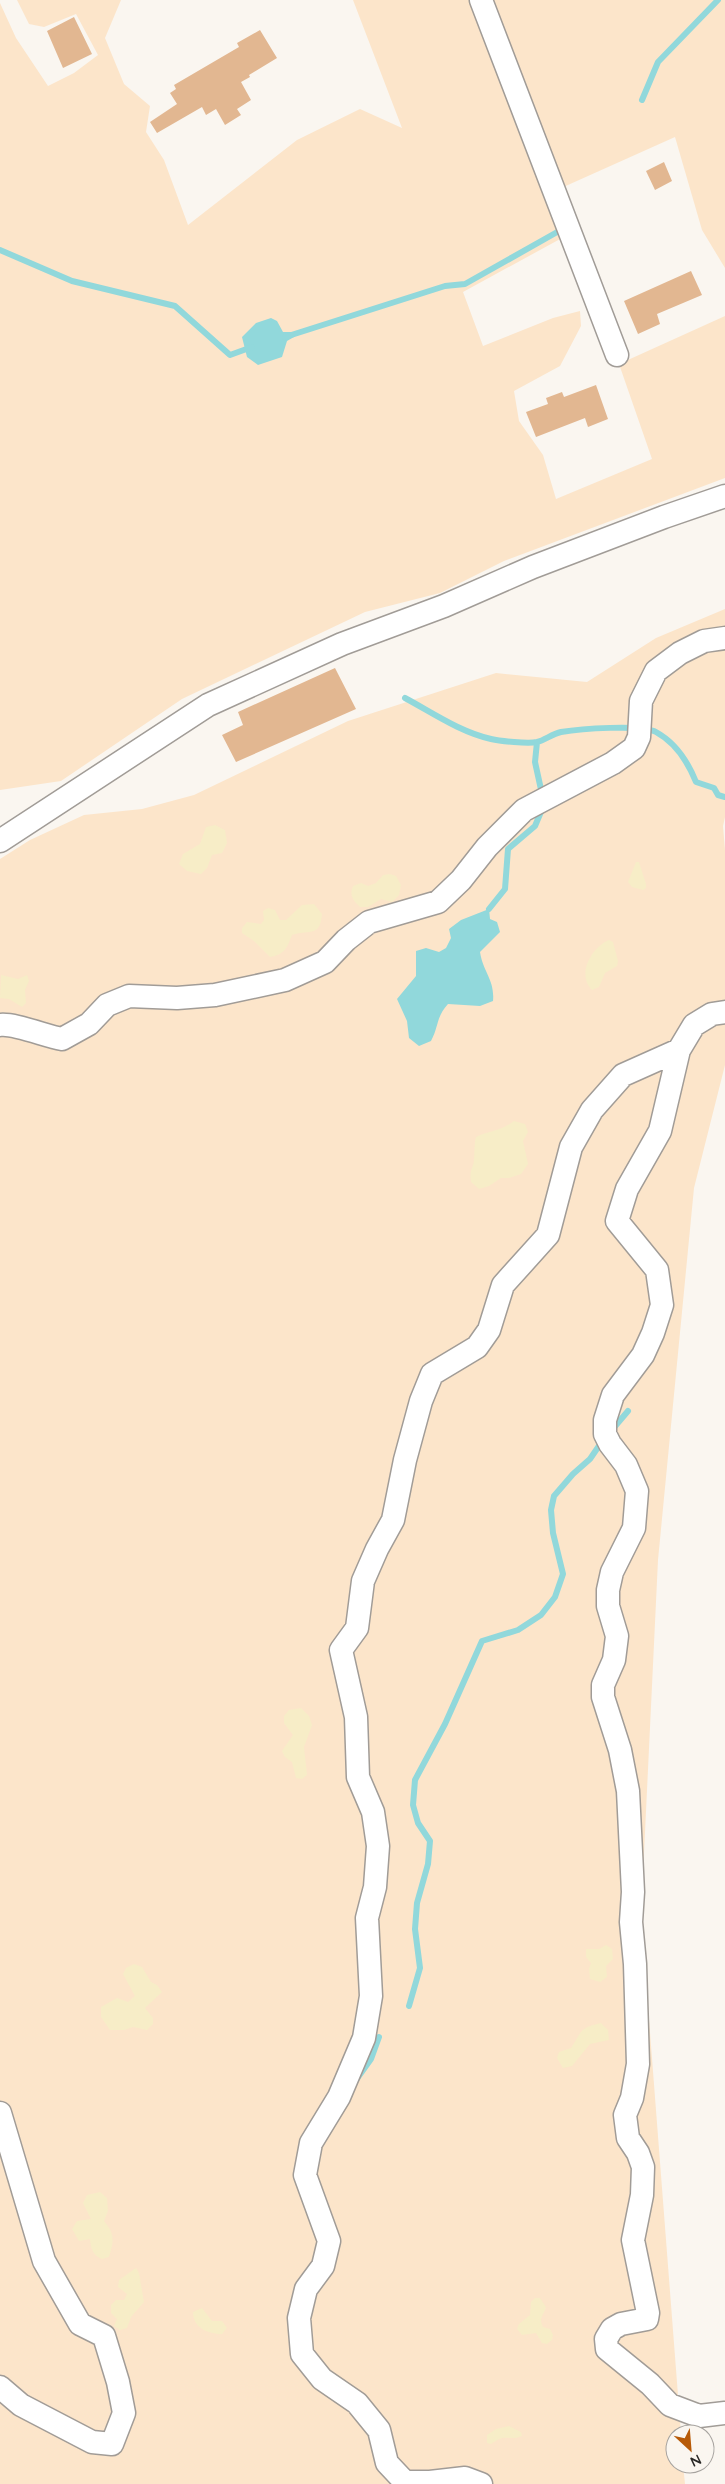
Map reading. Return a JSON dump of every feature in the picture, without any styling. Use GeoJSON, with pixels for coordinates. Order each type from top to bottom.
{"type":"FeatureCollection","features":[{"type":"Feature","properties":{"kind":"street"},"geometry":{"type":"LineString","coordinates":[[480,0],[617,355]]}},
{"type":"Feature","properties":{"kind":"street"},"geometry":{"type":"LineString","coordinates":[[0,841],[208,705],[342,644],[444,606],[534,567],[664,517],[725,496]]}},
{"type":"Feature","properties":{"kind":"street"},"geometry":{"type":"LineString","coordinates":[[0,1025],[8,1024],[62,1039],[89,1024],[107,1005],[129,996],[177,998],[215,995],[285,980],[325,962],[346,940],[369,922],[438,902],[461,880],[487,847],[524,810],[613,763],[634,748],[639,729],[641,701],[656,671],[680,653],[704,641],[725,638]]}},
{"type":"Feature","properties":{"kind":"street"},"geometry":{"type":"LineString","coordinates":[[725,1012],[712,1014],[694,1025],[679,1050],[660,1131],[627,1189],[617,1221],[657,1270],[662,1305],[653,1333],[643,1355],[613,1395],[605,1420],[607,1439],[626,1465],[637,1491],[634,1528],[612,1572],[608,1590],[608,1606],[617,1636],[614,1660],[603,1685],[603,1697],[620,1750],[628,1791],[633,1892],[630,1922],[635,1964],[638,2064],[632,2098],[625,2115],[628,2138],[638,2153],[643,2167],[642,2195],[634,2240],[648,2313],[647,2319],[621,2324],[612,2329],[606,2339],[607,2349],[650,2384],[670,2405],[699,2416],[725,2413]]}},
{"type":"Feature","properties":{"kind":"street"},"geometry":{"type":"LineString","coordinates":[[481,2484],[465,2478],[430,2482],[405,2482],[387,2463],[379,2430],[356,2404],[322,2379],[302,2354],[299,2318],[306,2289],[323,2266],[329,2241],[305,2175],[311,2143],[339,2097],[361,2046],[371,1996],[367,1918],[375,1887],[378,1846],[373,1812],[358,1777],[356,1717],[341,1650],[357,1628],[363,1582],[393,1520],[405,1460],[421,1400],[432,1374],[477,1347],[489,1330],[504,1285],[548,1235],[571,1147],[592,1110],[624,1075],[679,1050]]}},
{"type":"Feature","properties":{"kind":"street"},"geometry":{"type":"LineString","coordinates":[[0,2113],[44,2261],[80,2324],[104,2336],[118,2382],[124,2413],[112,2444],[92,2442],[21,2405],[0,2387]]}},
{"type":"Feature","properties":{"kind":"shaded area"},"geometry":{"type":"Polygon","coordinates":[[[17,0],[121,0],[105,38],[124,84],[150,106],[146,132],[164,160],[188,225],[297,140],[360,109],[402,128],[353,0],[469,0],[562,238],[463,292],[483,346],[553,318],[580,311],[581,326],[560,366],[514,391],[519,421],[543,455],[556,499],[652,459],[619,364],[725,316],[725,478],[504,561],[440,593],[365,612],[182,699],[61,781],[0,790],[0,3],[16,38],[48,86],[74,73],[98,55],[76,14],[44,27],[29,24],[17,0]]]}},
{"type":"Feature","properties":{"kind":"shaded area"},"geometry":{"type":"Polygon","coordinates":[[[487,0],[725,0],[725,268],[702,230],[675,137],[559,189],[487,0]]]}},
{"type":"Feature","properties":{"kind":"shaded area"},"geometry":{"type":"Polygon","coordinates":[[[725,609],[725,817],[723,826],[725,850],[725,1065],[694,1188],[658,1560],[641,1916],[680,2424],[665,2424],[665,2474],[684,2474],[685,2484],[0,2484],[0,859],[30,840],[84,815],[142,809],[194,795],[348,721],[496,673],[587,682],[656,638],[725,609]]]}},
{"type":"Feature","properties":{"kind":"sand"},"geometry":{"type":"Polygon","coordinates":[[[215,825],[225,830],[227,843],[222,853],[212,855],[207,868],[201,874],[187,871],[179,864],[183,854],[200,844],[206,827],[215,825]]]}},
{"type":"Feature","properties":{"kind":"sand"},"geometry":{"type":"Polygon","coordinates":[[[636,862],[639,862],[646,884],[646,888],[643,890],[632,887],[628,882],[636,862]]]}},
{"type":"Feature","properties":{"kind":"sand"},"geometry":{"type":"Polygon","coordinates":[[[390,874],[396,876],[401,885],[399,895],[392,902],[381,899],[368,907],[360,907],[351,893],[353,886],[361,883],[368,886],[376,883],[383,875],[390,874]]]}},
{"type":"Feature","properties":{"kind":"sand"},"geometry":{"type":"Polygon","coordinates":[[[314,904],[322,914],[319,927],[313,931],[292,935],[287,947],[279,955],[270,957],[254,941],[242,933],[242,928],[247,922],[261,924],[264,920],[263,911],[268,908],[275,910],[280,920],[286,920],[302,905],[314,904]]]}},
{"type":"Feature","properties":{"kind":"sand"},"geometry":{"type":"Polygon","coordinates":[[[609,940],[613,942],[618,961],[617,966],[605,973],[599,987],[592,990],[587,984],[586,969],[588,962],[597,949],[609,940]]]}},
{"type":"Feature","properties":{"kind":"sand"},"geometry":{"type":"Polygon","coordinates":[[[1,975],[18,979],[27,975],[29,981],[25,990],[26,1003],[22,1007],[9,999],[0,998],[1,975]]]}},
{"type":"Feature","properties":{"kind":"sand"},"geometry":{"type":"Polygon","coordinates":[[[514,1121],[525,1124],[528,1132],[523,1141],[528,1164],[521,1174],[509,1178],[501,1178],[489,1186],[479,1189],[471,1182],[476,1137],[505,1127],[514,1121]]]}},
{"type":"Feature","properties":{"kind":"sand"},"geometry":{"type":"Polygon","coordinates":[[[301,1708],[309,1716],[312,1725],[304,1747],[307,1775],[302,1779],[296,1778],[292,1762],[285,1757],[282,1751],[293,1735],[284,1723],[284,1716],[289,1710],[301,1708]]]}},
{"type":"Feature","properties":{"kind":"sand"},"geometry":{"type":"Polygon","coordinates":[[[606,1945],[612,1949],[613,1959],[606,1966],[607,1977],[600,1982],[590,1979],[589,1969],[591,1963],[586,1957],[586,1949],[599,1949],[606,1945]]]}},
{"type":"Feature","properties":{"kind":"sand"},"geometry":{"type":"Polygon","coordinates":[[[134,1964],[142,1967],[151,1982],[157,1985],[162,1992],[145,2008],[153,2018],[153,2024],[147,2030],[133,2027],[124,2030],[110,2030],[101,2017],[101,2007],[117,1998],[128,2002],[135,1996],[123,1974],[126,1968],[134,1964]]]}},
{"type":"Feature","properties":{"kind":"sand"},"geometry":{"type":"Polygon","coordinates":[[[601,2023],[608,2030],[609,2040],[590,2044],[572,2066],[563,2068],[557,2058],[559,2052],[571,2048],[584,2029],[601,2023]]]}},
{"type":"Feature","properties":{"kind":"sand"},"geometry":{"type":"Polygon","coordinates":[[[100,2192],[107,2198],[108,2211],[104,2221],[112,2234],[112,2246],[109,2257],[102,2259],[93,2252],[90,2239],[79,2241],[72,2229],[77,2221],[91,2219],[83,2203],[87,2195],[100,2192]]]}},
{"type":"Feature","properties":{"kind":"sand"},"geometry":{"type":"Polygon","coordinates":[[[136,2268],[139,2273],[144,2302],[131,2317],[127,2328],[120,2330],[114,2326],[117,2319],[111,2313],[111,2305],[116,2300],[124,2300],[127,2294],[118,2287],[119,2280],[136,2268]]]}},
{"type":"Feature","properties":{"kind":"sand"},"geometry":{"type":"Polygon","coordinates":[[[535,2298],[540,2298],[546,2307],[541,2319],[542,2324],[543,2327],[550,2329],[553,2335],[552,2340],[547,2344],[542,2343],[536,2333],[522,2335],[517,2329],[519,2324],[530,2315],[531,2302],[535,2298]]]}},
{"type":"Feature","properties":{"kind":"sand"},"geometry":{"type":"Polygon","coordinates":[[[202,2308],[212,2321],[222,2321],[227,2328],[222,2334],[212,2333],[198,2326],[193,2312],[202,2308]]]}},
{"type":"Feature","properties":{"kind":"sand"},"geometry":{"type":"Polygon","coordinates":[[[509,2426],[521,2432],[522,2436],[504,2438],[491,2444],[487,2443],[487,2435],[496,2429],[509,2426]]]}},
{"type":"Feature","properties":{"kind":"water"},"geometry":{"type":"Polygon","coordinates":[[[271,318],[277,321],[283,332],[291,332],[294,337],[287,341],[282,357],[258,365],[247,357],[242,337],[256,323],[271,318]]]}},
{"type":"Feature","properties":{"kind":"water"},"geometry":{"type":"Polygon","coordinates":[[[489,909],[490,919],[497,922],[500,932],[480,952],[491,982],[493,1001],[480,1006],[448,1004],[439,1017],[431,1041],[419,1046],[409,1038],[407,1021],[397,999],[416,976],[416,951],[426,948],[439,952],[446,948],[451,938],[449,929],[461,920],[489,909]]]}},
{"type":"Feature","properties":{"kind":"building"},"geometry":{"type":"Polygon","coordinates":[[[74,17],[92,54],[63,68],[47,31],[74,17]]]}},
{"type":"Feature","properties":{"kind":"building"},"geometry":{"type":"Polygon","coordinates":[[[260,30],[277,58],[241,82],[251,100],[237,109],[241,115],[225,125],[216,109],[206,115],[202,107],[157,133],[150,122],[177,104],[170,93],[176,89],[174,85],[239,47],[237,43],[260,30]]]}},
{"type":"Feature","properties":{"kind":"building"},"geometry":{"type":"Polygon","coordinates":[[[664,162],[672,181],[655,190],[646,171],[664,162]]]}},
{"type":"Feature","properties":{"kind":"building"},"geometry":{"type":"Polygon","coordinates":[[[691,271],[702,295],[657,314],[660,324],[638,334],[624,301],[691,271]]]}},
{"type":"Feature","properties":{"kind":"building"},"geometry":{"type":"Polygon","coordinates":[[[596,385],[608,419],[588,427],[585,418],[536,437],[526,412],[548,404],[546,398],[562,392],[564,397],[596,385]]]}},
{"type":"Feature","properties":{"kind":"building"},"geometry":{"type":"Polygon","coordinates":[[[335,668],[356,709],[236,762],[222,735],[243,725],[238,712],[335,668]]]}},
{"type":"Feature","properties":{"kind":"waterway"},"geometry":{"type":"LineString","coordinates":[[642,100],[658,62],[718,0]]}},
{"type":"Feature","properties":{"kind":"waterway"},"geometry":{"type":"LineString","coordinates":[[285,337],[445,286],[465,284],[559,231]]}},
{"type":"Feature","properties":{"kind":"waterway"},"geometry":{"type":"LineString","coordinates":[[0,250],[72,281],[175,306],[230,355],[252,347]]}},
{"type":"Feature","properties":{"kind":"waterway"},"geometry":{"type":"LineString","coordinates":[[405,698],[468,732],[501,741],[533,743],[561,732],[595,729],[638,728],[656,732],[675,747],[685,760],[696,782],[714,788],[718,795],[725,797]]}},
{"type":"Feature","properties":{"kind":"waterway"},"geometry":{"type":"LineString","coordinates":[[537,742],[535,762],[542,794]]}},
{"type":"Feature","properties":{"kind":"waterway"},"geometry":{"type":"LineString","coordinates":[[489,909],[505,889],[508,849],[535,826],[543,807]]}},
{"type":"Feature","properties":{"kind":"waterway"},"geometry":{"type":"LineString","coordinates":[[611,1431],[628,1411]]}},
{"type":"Feature","properties":{"kind":"waterway"},"geometry":{"type":"LineString","coordinates":[[409,2006],[420,1968],[415,1929],[417,1903],[428,1864],[430,1841],[418,1823],[413,1805],[415,1780],[445,1724],[482,1641],[518,1630],[541,1615],[555,1597],[563,1574],[553,1533],[551,1510],[554,1496],[573,1474],[590,1459],[603,1440]]}},
{"type":"Feature","properties":{"kind":"waterway"},"geometry":{"type":"LineString","coordinates":[[356,2080],[371,2059],[379,2037]]}}]}
